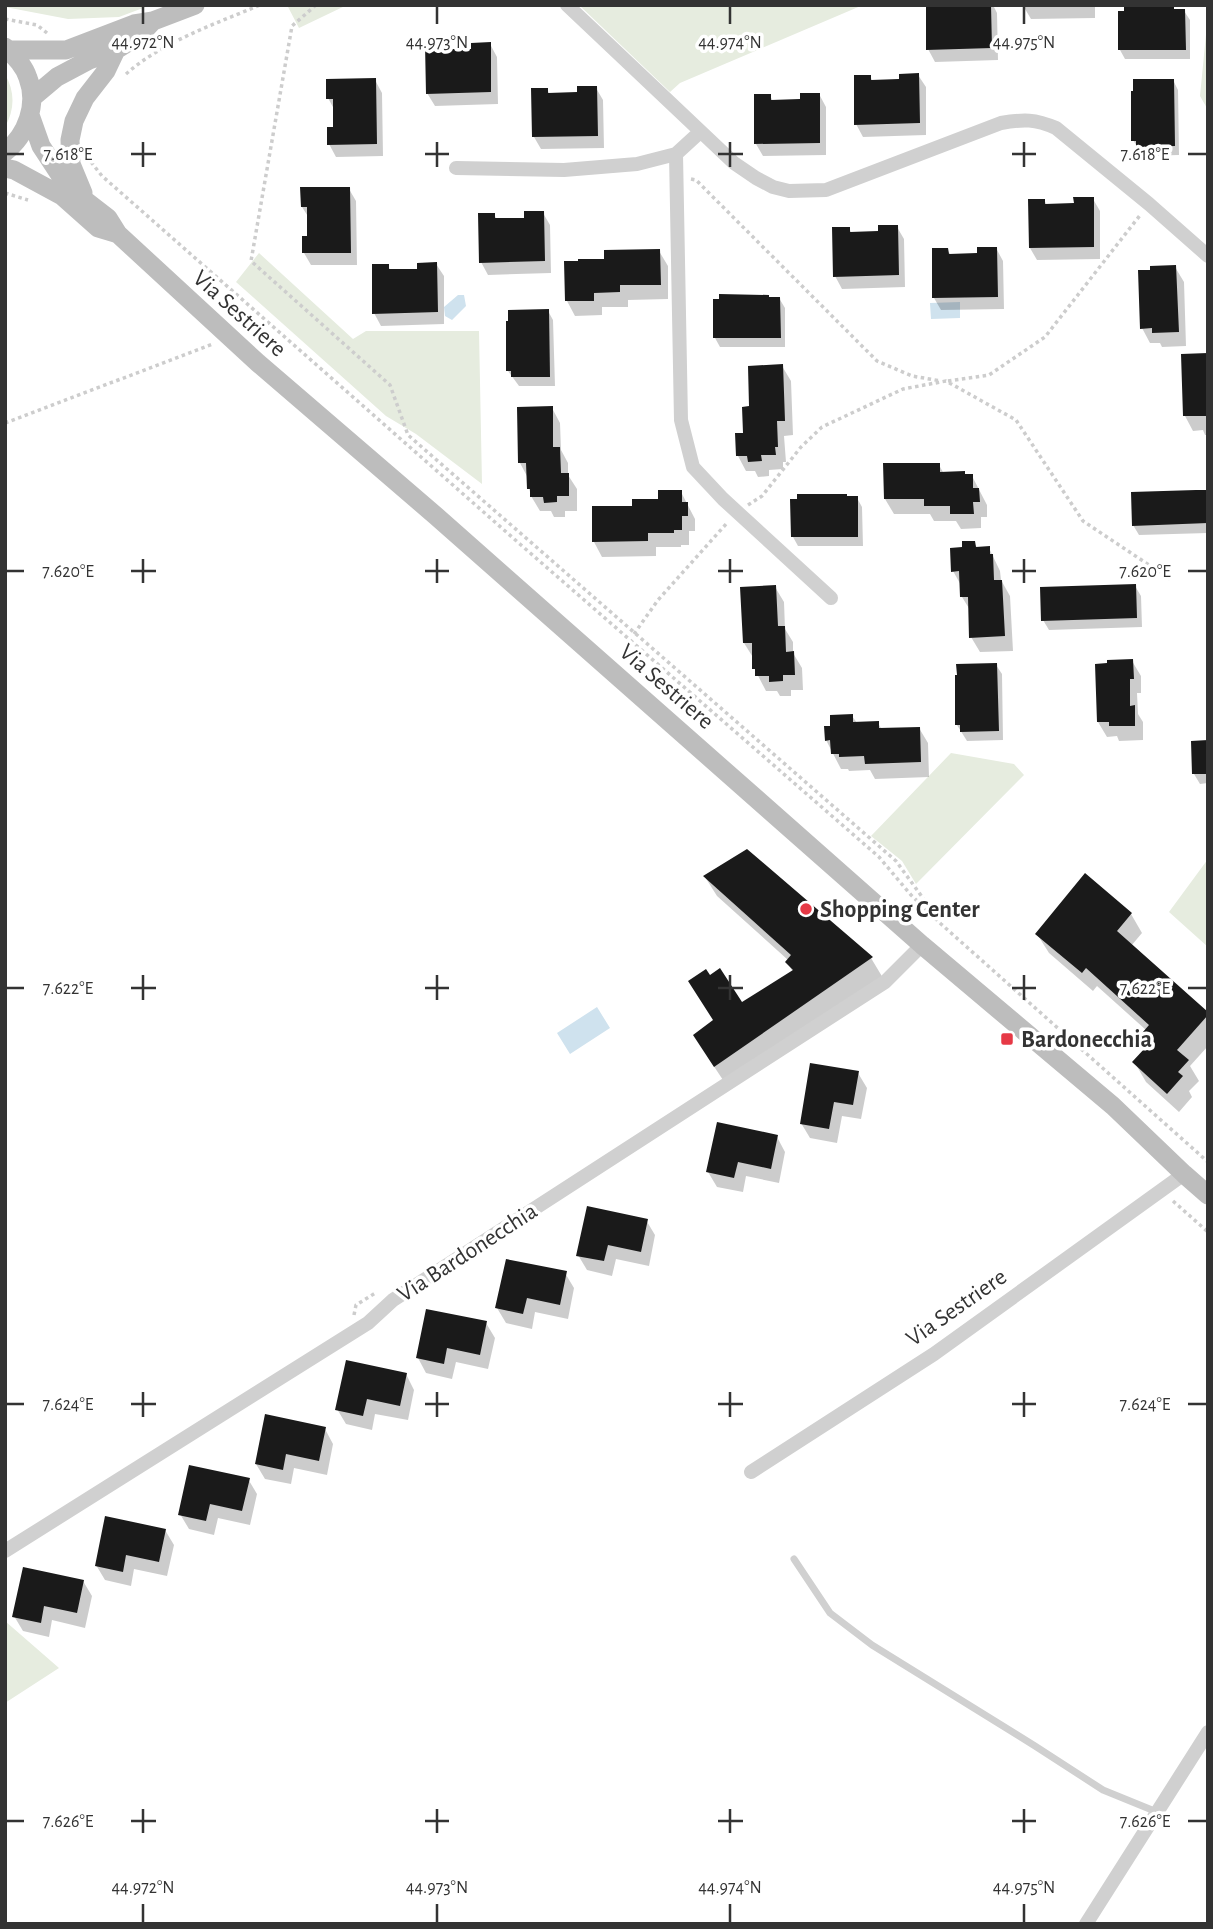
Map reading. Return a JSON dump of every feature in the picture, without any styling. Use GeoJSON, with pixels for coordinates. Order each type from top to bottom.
{"type":"FeatureCollection","features":[{"type":"Feature","properties":{"kind":"main road"},"geometry":{"type":"LineString","coordinates":[[7,49],[66,50],[134,24],[153,22],[195,5]]}},
{"type":"Feature","properties":{"kind":"main road"},"geometry":{"type":"LineString","coordinates":[[5,152],[24,131],[31,106],[57,77],[89,60],[116,50],[140,35],[153,22]]}},
{"type":"Feature","properties":{"kind":"main road","name":"Via Sestriere"},"geometry":{"type":"LineString","coordinates":[[7,49],[29,79],[31,106],[41,146],[62,178],[108,218],[118,234],[226,334],[922,945],[1113,1106],[1208,1195]]}},
{"type":"Feature","properties":{"kind":"main road","name":"Via Sestriere"},"geometry":{"type":"LineString","coordinates":[[86,201],[71,164],[70,140],[74,121],[85,98],[106,71],[116,50]]}},
{"type":"Feature","properties":{"kind":"main road","name":"Via Sestriere"},"geometry":{"type":"LineString","coordinates":[[5,168],[14,170],[62,197],[98,228],[118,234]]}},
{"type":"Feature","properties":{"kind":"street"},"geometry":{"type":"LineString","coordinates":[[567,5],[734,163],[773,187],[789,191],[826,190],[1001,123],[1020,119],[1039,121],[1056,128],[1208,256]]}},
{"type":"Feature","properties":{"kind":"street"},"geometry":{"type":"LineString","coordinates":[[456,168],[564,170],[637,164],[676,154],[700,132]]}},
{"type":"Feature","properties":{"kind":"street"},"geometry":{"type":"LineString","coordinates":[[676,154],[681,420],[693,467],[737,512],[831,598]]}},
{"type":"Feature","properties":{"kind":"street","name":"Via Bardonecchia"},"geometry":{"type":"LineString","coordinates":[[5,1551],[369,1323],[393,1300],[885,982],[922,945]]}},
{"type":"Feature","properties":{"kind":"street","name":"Via Sestriere"},"geometry":{"type":"LineString","coordinates":[[751,1472],[934,1354],[1184,1174]]}},
{"type":"Feature","properties":{"kind":"street"},"geometry":{"type":"LineString","coordinates":[[1086,1924],[1208,1732]]}},
{"type":"Feature","properties":{"kind":"lane"},"geometry":{"type":"LineString","coordinates":[[794,1559],[830,1613],[872,1645],[1103,1790],[1158,1812]]}},
{"type":"Feature","properties":{"kind":"path"},"geometry":{"type":"LineString","coordinates":[[316,5],[292,26],[251,261],[390,385],[408,435],[896,861],[941,924]]}},
{"type":"Feature","properties":{"kind":"path"},"geometry":{"type":"LineString","coordinates":[[89,152],[90,161],[102,176],[879,857],[911,895],[941,924],[1208,1162]]}},
{"type":"Feature","properties":{"kind":"path"},"geometry":{"type":"LineString","coordinates":[[677,176],[696,180],[877,361],[912,376],[946,382],[1016,420],[1083,521],[1170,579]]}},
{"type":"Feature","properties":{"kind":"path"},"geometry":{"type":"LineString","coordinates":[[5,193],[34,202]]}},
{"type":"Feature","properties":{"kind":"path"},"geometry":{"type":"LineString","coordinates":[[634,634],[659,600],[737,512],[762,496],[801,447],[822,427],[903,389],[989,375],[1045,338],[1149,204]]}},
{"type":"Feature","properties":{"kind":"path"},"geometry":{"type":"LineString","coordinates":[[5,423],[214,344],[226,334]]}},
{"type":"Feature","properties":{"kind":"path"},"geometry":{"type":"LineString","coordinates":[[1161,1191],[1208,1233]]}},
{"type":"Feature","properties":{"kind":"shaded area"},"geometry":{"type":"Polygon","coordinates":[[[5,5],[151,5],[119,17],[68,19],[5,5]]]}},
{"type":"Feature","properties":{"kind":"shaded area"},"geometry":{"type":"Polygon","coordinates":[[[287,5],[347,5],[299,28],[287,5]]]}},
{"type":"Feature","properties":{"kind":"shaded area"},"geometry":{"type":"Polygon","coordinates":[[[579,5],[863,5],[680,83],[670,92],[579,5]]]}},
{"type":"Feature","properties":{"kind":"shaded area"},"geometry":{"type":"Polygon","coordinates":[[[1208,14],[1208,110],[1200,96],[1208,14]]]}},
{"type":"Feature","properties":{"kind":"shaded area"},"geometry":{"type":"Polygon","coordinates":[[[5,74],[11,87],[12,100],[11,114],[5,127],[5,74]]]}},
{"type":"Feature","properties":{"kind":"shaded area"},"geometry":{"type":"Polygon","coordinates":[[[259,253],[353,339],[366,331],[479,331],[482,484],[416,434],[386,416],[236,282],[259,253]]]}},
{"type":"Feature","properties":{"kind":"shaded area"},"geometry":{"type":"Polygon","coordinates":[[[951,753],[1014,764],[1024,775],[916,884],[902,861],[871,836],[951,753]]]}},
{"type":"Feature","properties":{"kind":"shaded area"},"geometry":{"type":"Polygon","coordinates":[[[1208,859],[1208,947],[1169,912],[1208,859]]]}},
{"type":"Feature","properties":{"kind":"shaded area"},"geometry":{"type":"Polygon","coordinates":[[[5,1621],[59,1668],[5,1703],[5,1621]]]}},
{"type":"Feature","properties":{"kind":"water"},"geometry":{"type":"Polygon","coordinates":[[[458,295],[464,295],[466,306],[452,320],[445,316],[444,307],[458,295]]]}},
{"type":"Feature","properties":{"kind":"water"},"geometry":{"type":"Polygon","coordinates":[[[960,302],[960,318],[931,319],[930,303],[960,302]]]}},
{"type":"Feature","properties":{"kind":"water"},"geometry":{"type":"Polygon","coordinates":[[[597,1007],[610,1028],[570,1054],[557,1033],[597,1007]]]}},
{"type":"Feature","properties":{"kind":"building"},"geometry":{"type":"Polygon","coordinates":[[[926,5],[991,5],[992,48],[926,50],[926,5]]]}},
{"type":"Feature","properties":{"kind":"building"},"geometry":{"type":"Polygon","coordinates":[[[1124,7],[1185,9],[1186,50],[1118,50],[1118,11],[1124,11],[1124,7]]]}},
{"type":"Feature","properties":{"kind":"building"},"geometry":{"type":"Polygon","coordinates":[[[491,42],[491,92],[426,94],[425,44],[442,44],[442,49],[471,49],[471,43],[491,42]]]}},
{"type":"Feature","properties":{"kind":"building"},"geometry":{"type":"Polygon","coordinates":[[[919,73],[920,123],[854,125],[854,75],[871,75],[871,80],[899,79],[899,74],[919,73]]]}},
{"type":"Feature","properties":{"kind":"building"},"geometry":{"type":"Polygon","coordinates":[[[376,78],[377,144],[327,145],[327,127],[333,127],[333,99],[326,99],[326,79],[376,78]]]}},
{"type":"Feature","properties":{"kind":"building"},"geometry":{"type":"Polygon","coordinates":[[[1133,79],[1174,79],[1175,146],[1136,147],[1136,141],[1131,141],[1133,79]]]}},
{"type":"Feature","properties":{"kind":"building"},"geometry":{"type":"Polygon","coordinates":[[[577,86],[597,86],[598,136],[532,137],[531,88],[548,88],[548,93],[577,92],[577,86]]]}},
{"type":"Feature","properties":{"kind":"building"},"geometry":{"type":"Polygon","coordinates":[[[800,93],[820,93],[820,143],[754,144],[754,94],[771,94],[771,100],[800,99],[800,93]]]}},
{"type":"Feature","properties":{"kind":"building"},"geometry":{"type":"Polygon","coordinates":[[[300,187],[350,187],[351,253],[302,253],[302,236],[307,236],[307,207],[301,207],[300,187]]]}},
{"type":"Feature","properties":{"kind":"building"},"geometry":{"type":"Polygon","coordinates":[[[1073,197],[1094,197],[1094,247],[1029,248],[1028,199],[1045,199],[1045,204],[1074,203],[1073,197]]]}},
{"type":"Feature","properties":{"kind":"building"},"geometry":{"type":"Polygon","coordinates":[[[524,211],[544,211],[545,261],[479,263],[478,213],[495,213],[495,218],[524,218],[524,211]]]}},
{"type":"Feature","properties":{"kind":"building"},"geometry":{"type":"Polygon","coordinates":[[[878,225],[898,225],[899,275],[833,277],[832,227],[850,227],[850,232],[878,231],[878,225]]]}},
{"type":"Feature","properties":{"kind":"building"},"geometry":{"type":"Polygon","coordinates":[[[977,247],[997,247],[998,297],[932,298],[932,248],[948,248],[949,254],[977,253],[977,247]]]}},
{"type":"Feature","properties":{"kind":"building"},"geometry":{"type":"Polygon","coordinates":[[[660,249],[661,285],[620,285],[620,292],[594,293],[594,301],[565,301],[564,261],[604,259],[604,250],[660,249]]]}},
{"type":"Feature","properties":{"kind":"building"},"geometry":{"type":"Polygon","coordinates":[[[437,262],[438,312],[372,314],[372,264],[389,264],[389,269],[417,269],[417,263],[437,262]]]}},
{"type":"Feature","properties":{"kind":"building"},"geometry":{"type":"Polygon","coordinates":[[[1176,265],[1179,332],[1152,333],[1152,328],[1140,329],[1138,270],[1150,270],[1150,266],[1176,265]]]}},
{"type":"Feature","properties":{"kind":"building"},"geometry":{"type":"Polygon","coordinates":[[[719,294],[780,297],[781,338],[713,338],[713,299],[719,299],[719,294]]]}},
{"type":"Feature","properties":{"kind":"building"},"geometry":{"type":"Polygon","coordinates":[[[549,309],[550,377],[511,377],[511,371],[506,371],[508,310],[549,309]]]}},
{"type":"Feature","properties":{"kind":"building"},"geometry":{"type":"Polygon","coordinates":[[[1208,353],[1208,416],[1183,416],[1181,354],[1208,353]]]}},
{"type":"Feature","properties":{"kind":"building"},"geometry":{"type":"Polygon","coordinates":[[[783,364],[785,421],[777,421],[776,455],[761,455],[762,461],[748,462],[747,456],[736,456],[735,433],[743,433],[742,407],[749,406],[748,366],[783,364]]]}},
{"type":"Feature","properties":{"kind":"building"},"geometry":{"type":"Polygon","coordinates":[[[553,406],[553,447],[560,447],[561,473],[569,473],[569,496],[557,496],[557,502],[544,503],[543,497],[530,497],[526,463],[518,463],[517,407],[553,406]]]}},
{"type":"Feature","properties":{"kind":"building"},"geometry":{"type":"Polygon","coordinates":[[[883,463],[940,463],[940,472],[965,471],[965,474],[973,474],[973,488],[979,488],[980,502],[973,502],[974,514],[950,514],[950,506],[924,506],[924,499],[884,499],[883,463]]]}},
{"type":"Feature","properties":{"kind":"building"},"geometry":{"type":"Polygon","coordinates":[[[658,490],[682,490],[682,502],[688,502],[688,516],[682,516],[682,530],[674,530],[674,533],[648,533],[648,541],[592,542],[592,506],[632,506],[632,499],[658,499],[658,490]]]}},
{"type":"Feature","properties":{"kind":"building"},"geometry":{"type":"Polygon","coordinates":[[[1208,490],[1208,523],[1132,526],[1131,492],[1208,490]]]}},
{"type":"Feature","properties":{"kind":"building"},"geometry":{"type":"Polygon","coordinates":[[[797,494],[858,496],[858,537],[791,537],[790,499],[797,499],[797,494]]]}},
{"type":"Feature","properties":{"kind":"building"},"geometry":{"type":"Polygon","coordinates":[[[962,541],[975,541],[976,547],[990,546],[994,580],[1002,580],[1005,636],[969,638],[968,597],[960,597],[959,571],[951,572],[950,548],[962,547],[962,541]]]}},
{"type":"Feature","properties":{"kind":"building"},"geometry":{"type":"Polygon","coordinates":[[[1136,584],[1137,618],[1041,621],[1040,587],[1136,584]]]}},
{"type":"Feature","properties":{"kind":"building"},"geometry":{"type":"Polygon","coordinates":[[[776,585],[778,626],[785,626],[786,652],[794,651],[795,675],[783,675],[783,681],[769,682],[769,676],[755,676],[755,669],[752,669],[752,643],[743,643],[740,587],[776,585]]]}},
{"type":"Feature","properties":{"kind":"building"},"geometry":{"type":"Polygon","coordinates":[[[1133,659],[1134,679],[1130,679],[1130,706],[1135,705],[1135,726],[1109,726],[1109,722],[1097,722],[1095,664],[1107,663],[1107,660],[1133,659]]]}},
{"type":"Feature","properties":{"kind":"building"},"geometry":{"type":"Polygon","coordinates":[[[997,663],[999,731],[960,732],[960,725],[955,725],[956,664],[997,663]]]}},
{"type":"Feature","properties":{"kind":"building"},"geometry":{"type":"Polygon","coordinates":[[[853,714],[853,722],[879,721],[879,728],[920,727],[921,762],[865,764],[864,756],[839,757],[839,754],[831,754],[830,740],[825,741],[824,726],[830,726],[830,715],[853,714]]]}},
{"type":"Feature","properties":{"kind":"building"},"geometry":{"type":"Polygon","coordinates":[[[1208,740],[1208,774],[1192,774],[1191,741],[1208,740]]]}},
{"type":"Feature","properties":{"kind":"building"},"geometry":{"type":"Polygon","coordinates":[[[747,849],[873,957],[714,1067],[693,1035],[713,1020],[688,981],[706,969],[710,975],[720,968],[742,1002],[793,970],[785,962],[791,955],[703,876],[747,849]]]}},
{"type":"Feature","properties":{"kind":"building"},"geometry":{"type":"Polygon","coordinates":[[[1085,873],[1132,913],[1117,931],[1208,1012],[1177,1050],[1189,1060],[1178,1072],[1183,1076],[1167,1094],[1132,1062],[1145,1048],[1136,1040],[1149,1025],[1086,968],[1082,973],[1035,934],[1085,873]]]}},
{"type":"Feature","properties":{"kind":"building"},"geometry":{"type":"Polygon","coordinates":[[[810,1063],[859,1071],[853,1105],[834,1102],[829,1129],[800,1124],[810,1063]]]}},
{"type":"Feature","properties":{"kind":"building"},"geometry":{"type":"Polygon","coordinates":[[[717,1122],[778,1135],[771,1169],[738,1162],[734,1178],[706,1172],[717,1122]]]}},
{"type":"Feature","properties":{"kind":"building"},"geometry":{"type":"Polygon","coordinates":[[[587,1206],[648,1219],[641,1252],[608,1245],[604,1261],[576,1256],[587,1206]]]}},
{"type":"Feature","properties":{"kind":"building"},"geometry":{"type":"Polygon","coordinates":[[[506,1259],[567,1271],[560,1305],[527,1298],[523,1314],[495,1308],[506,1259]]]}},
{"type":"Feature","properties":{"kind":"building"},"geometry":{"type":"Polygon","coordinates":[[[426,1309],[487,1321],[480,1355],[447,1348],[444,1364],[416,1358],[426,1309]]]}},
{"type":"Feature","properties":{"kind":"building"},"geometry":{"type":"Polygon","coordinates":[[[346,1360],[407,1373],[400,1406],[367,1399],[363,1416],[335,1410],[346,1360]]]}},
{"type":"Feature","properties":{"kind":"building"},"geometry":{"type":"Polygon","coordinates":[[[265,1414],[326,1427],[319,1461],[286,1454],[283,1470],[255,1464],[265,1414]]]}},
{"type":"Feature","properties":{"kind":"building"},"geometry":{"type":"Polygon","coordinates":[[[189,1465],[250,1478],[242,1511],[210,1504],[206,1521],[178,1515],[189,1465]]]}},
{"type":"Feature","properties":{"kind":"building"},"geometry":{"type":"Polygon","coordinates":[[[105,1516],[166,1529],[159,1562],[126,1555],[123,1572],[95,1566],[105,1516]]]}},
{"type":"Feature","properties":{"kind":"building"},"geometry":{"type":"Polygon","coordinates":[[[23,1567],[84,1580],[77,1613],[44,1606],[41,1623],[12,1617],[23,1567]]]}},
{"type":"Feature","properties":{"kind":"place","name":"Shopping Center"},"geometry":{"type":"Point","coordinates":[806,909]}},
{"type":"Feature","properties":{"kind":"place","name":"Bardonecchia"},"geometry":{"type":"Point","coordinates":[1007,1039]}}]}
